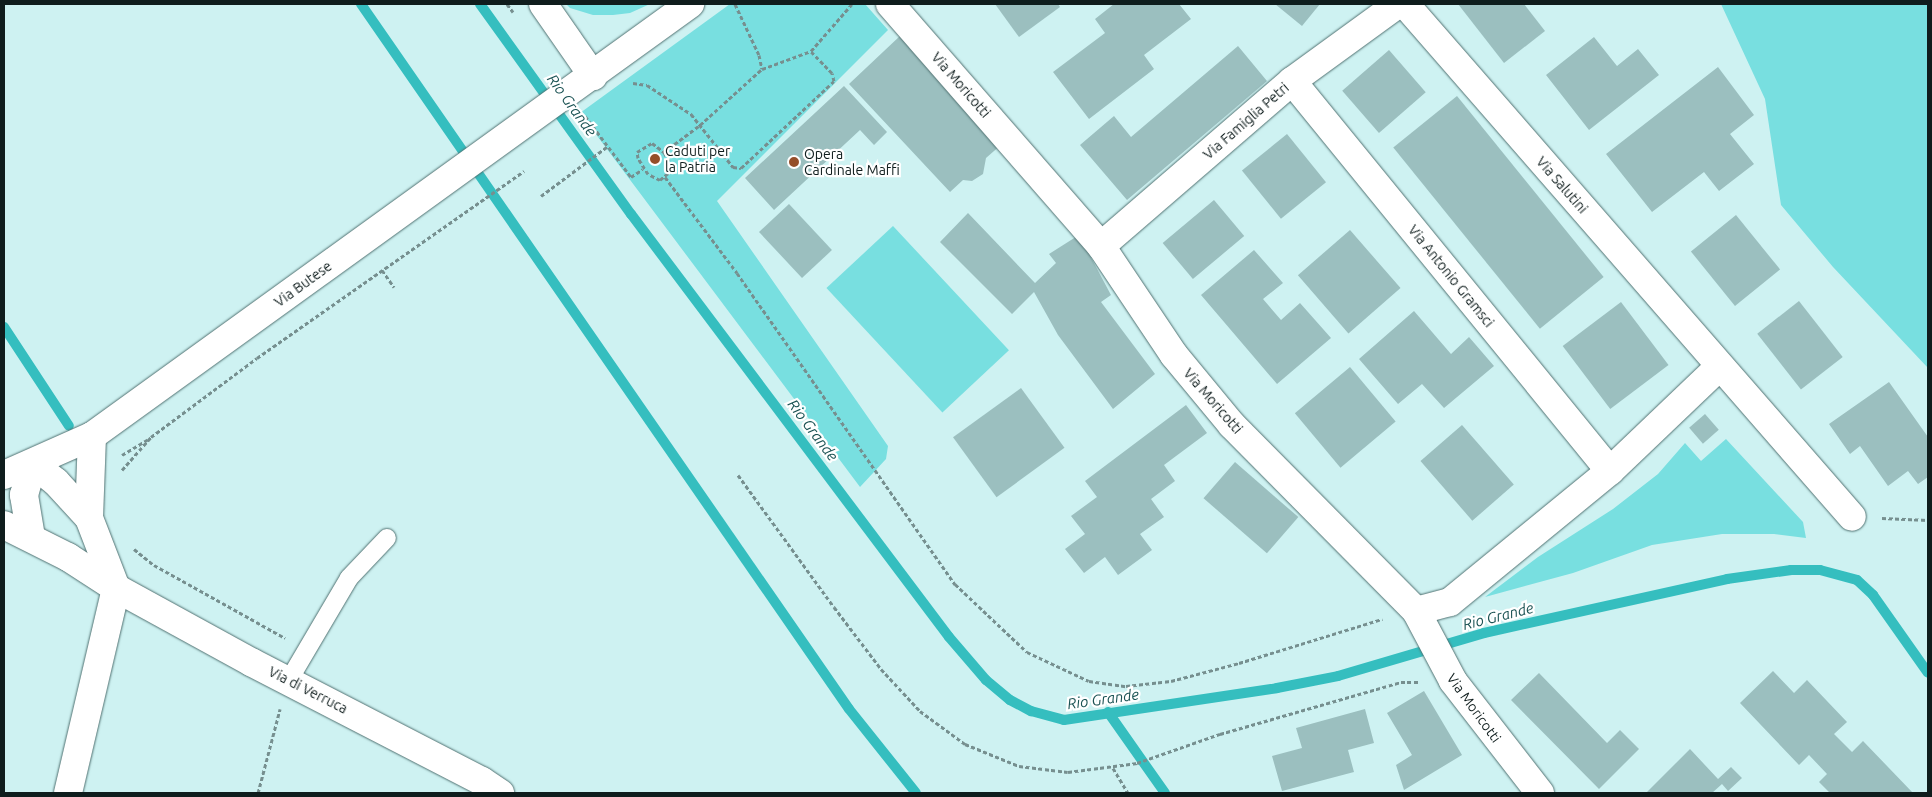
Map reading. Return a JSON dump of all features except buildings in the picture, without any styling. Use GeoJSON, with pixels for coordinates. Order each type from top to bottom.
{"type":"FeatureCollection","features":[{"type":"Feature","properties":{"kind":"street"},"geometry":{"type":"LineString","coordinates":[[543,4],[593,76]]}},
{"type":"Feature","properties":{"kind":"street","name":"Via Butese"},"geometry":{"type":"LineString","coordinates":[[4,475],[33,464],[92,436],[522,125],[593,76],[690,4]]}},
{"type":"Feature","properties":{"kind":"street","name":"Via Moricotti"},"geometry":{"type":"LineString","coordinates":[[890,4],[1100,246],[1174,355],[1232,426],[1419,616],[1451,678],[1540,793]]}},
{"type":"Feature","properties":{"kind":"street","name":"Via Famiglia Petri"},"geometry":{"type":"LineString","coordinates":[[1100,246],[1292,81],[1398,4]]}},
{"type":"Feature","properties":{"kind":"street","name":"Via Salutini"},"geometry":{"type":"LineString","coordinates":[[1405,4],[1719,367],[1852,517]]}},
{"type":"Feature","properties":{"kind":"street","name":"Via Antonio Gramsci"},"geometry":{"type":"LineString","coordinates":[[1292,81],[1610,471]]}},
{"type":"Feature","properties":{"kind":"street"},"geometry":{"type":"LineString","coordinates":[[1419,616],[1450,602],[1610,471],[1719,367]]}},
{"type":"Feature","properties":{"kind":"street"},"geometry":{"type":"LineString","coordinates":[[89,518],[92,436]]}},
{"type":"Feature","properties":{"kind":"street"},"geometry":{"type":"LineString","coordinates":[[30,537],[24,495],[33,464],[56,482],[89,518],[116,588],[68,793]]}},
{"type":"Feature","properties":{"kind":"street","name":"Via di Verruca"},"geometry":{"type":"LineString","coordinates":[[4,525],[30,537],[116,588],[500,793]]}},
{"type":"Feature","properties":{"kind":"lane"},"geometry":{"type":"LineString","coordinates":[[289,680],[349,578],[387,538]]}},
{"type":"Feature","properties":{"kind":"path"},"geometry":{"type":"LineString","coordinates":[[735,4],[759,55],[762,69]]}},
{"type":"Feature","properties":{"kind":"path"},"geometry":{"type":"LineString","coordinates":[[664,152],[700,125],[762,69],[811,51],[852,4]]}},
{"type":"Feature","properties":{"kind":"path"},"geometry":{"type":"LineString","coordinates":[[626,87],[632,83],[647,85],[691,114],[733,167],[741,168],[749,164],[834,81],[832,73],[811,51]]}},
{"type":"Feature","properties":{"kind":"path"},"geometry":{"type":"LineString","coordinates":[[590,111],[585,115],[631,177],[643,168]]}},
{"type":"Feature","properties":{"kind":"path"},"geometry":{"type":"LineString","coordinates":[[652,142],[664,152],[673,168],[665,177],[653,178],[643,168],[638,158],[642,148],[652,142]]}},
{"type":"Feature","properties":{"kind":"path"},"geometry":{"type":"LineString","coordinates":[[541,196],[608,146]]}},
{"type":"Feature","properties":{"kind":"path"},"geometry":{"type":"LineString","coordinates":[[119,477],[151,437],[257,358],[524,171]]}},
{"type":"Feature","properties":{"kind":"path"},"geometry":{"type":"LineString","coordinates":[[665,177],[736,272],[955,584],[1027,652],[1089,681],[1126,686],[1171,681],[1419,616]]}},
{"type":"Feature","properties":{"kind":"path"},"geometry":{"type":"LineString","coordinates":[[738,475],[881,669],[920,711],[965,744],[1018,766],[1068,772],[1113,768],[1137,763],[1220,734],[1401,682],[1451,678]]}},
{"type":"Feature","properties":{"kind":"path"},"geometry":{"type":"LineString","coordinates":[[1852,517],[1928,520]]}},
{"type":"Feature","properties":{"kind":"path"},"geometry":{"type":"LineString","coordinates":[[128,544],[154,565],[307,651]]}},
{"type":"Feature","properties":{"kind":"path"},"geometry":{"type":"LineString","coordinates":[[258,793],[289,680]]}},
{"type":"Feature","properties":{"kind":"path"},"geometry":{"type":"LineString","coordinates":[[1113,768],[1128,793]]}},
{"type":"Feature","properties":{"kind":"shaded area"},"geometry":{"type":"Polygon","coordinates":[[[566,4],[650,4],[630,13],[593,15],[570,8],[566,4]]]}},
{"type":"Feature","properties":{"kind":"shaded area"},"geometry":{"type":"Polygon","coordinates":[[[730,4],[865,4],[888,30],[717,201],[888,446],[886,459],[860,487],[580,113],[730,4]]]}},
{"type":"Feature","properties":{"kind":"shaded area"},"geometry":{"type":"Polygon","coordinates":[[[1721,4],[1928,4],[1928,368],[1833,267],[1781,205],[1765,99],[1721,4]]]}},
{"type":"Feature","properties":{"kind":"shaded area"},"geometry":{"type":"Polygon","coordinates":[[[893,226],[1009,350],[942,412],[826,288],[893,226]]]}},
{"type":"Feature","properties":{"kind":"shaded area"},"geometry":{"type":"Polygon","coordinates":[[[1726,439],[1803,522],[1806,538],[1774,534],[1722,534],[1652,545],[1573,573],[1485,597],[1538,557],[1613,509],[1658,474],[1685,443],[1701,461],[1726,439]]]}},
{"type":"Feature","properties":{"kind":"waterway"},"geometry":{"type":"LineString","coordinates":[[361,4],[849,709],[916,793]]}},
{"type":"Feature","properties":{"kind":"waterway","name":"Rio Grande"},"geometry":{"type":"LineString","coordinates":[[480,4],[631,214],[949,637],[986,680],[1010,700],[1031,711],[1064,720],[1277,688],[1338,676],[1484,633],[1727,579],[1791,570],[1820,570],[1857,580],[1873,595],[1928,673]]}},
{"type":"Feature","properties":{"kind":"waterway"},"geometry":{"type":"LineString","coordinates":[[4,327],[69,426]]}},
{"type":"Feature","properties":{"kind":"waterway"},"geometry":{"type":"LineString","coordinates":[[1108,712],[1165,793]]}},
{"type":"Feature","properties":{"kind":"place","name":"Caduti per la Patria"},"geometry":{"type":"Point","coordinates":[655,159]}},
{"type":"Feature","properties":{"kind":"place","name":"Opera Cardinale Maffi"},"geometry":{"type":"Point","coordinates":[794,162]}}]}
